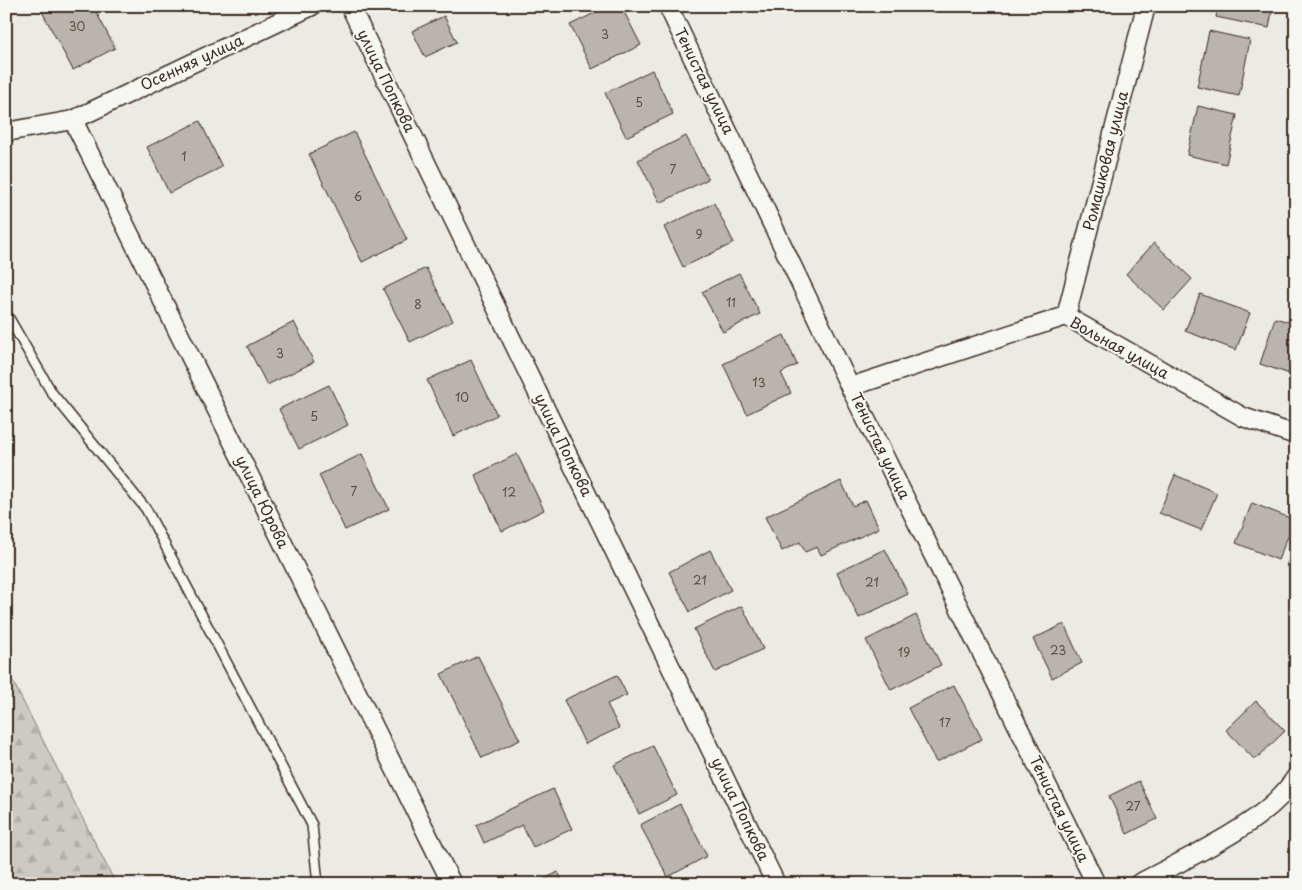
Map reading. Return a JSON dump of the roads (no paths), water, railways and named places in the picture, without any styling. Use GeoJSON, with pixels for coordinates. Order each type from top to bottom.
{"type":"FeatureCollection","features":[{"type":"Feature","properties":{"kind":"street","name":"Осенняя улица"},"geometry":{"type":"LineString","coordinates":[[6,132],[73,120],[312,6]]}},
{"type":"Feature","properties":{"kind":"street","name":"улица Попкова"},"geometry":{"type":"LineString","coordinates":[[350,6],[776,884]]}},
{"type":"Feature","properties":{"kind":"street","name":"Тенистая улица"},"geometry":{"type":"LineString","coordinates":[[668,6],[850,387],[1096,884]]}},
{"type":"Feature","properties":{"kind":"street","name":"Ромашковая улица"},"geometry":{"type":"LineString","coordinates":[[1066,316],[1146,6]]}},
{"type":"Feature","properties":{"kind":"street","name":"улица Юрова"},"geometry":{"type":"LineString","coordinates":[[73,120],[452,884]]}},
{"type":"Feature","properties":{"kind":"street","name":"Вольная улица"},"geometry":{"type":"LineString","coordinates":[[850,387],[1066,316],[1243,418],[1296,434]]}},
{"type":"Feature","properties":{"kind":"street"},"geometry":{"type":"LineString","coordinates":[[1138,884],[1231,835],[1285,794],[1296,777]]}},
{"type":"Feature","properties":{"kind":"lane"},"geometry":{"type":"LineString","coordinates":[[6,313],[52,393],[146,509],[312,824],[318,884]]}}]}
